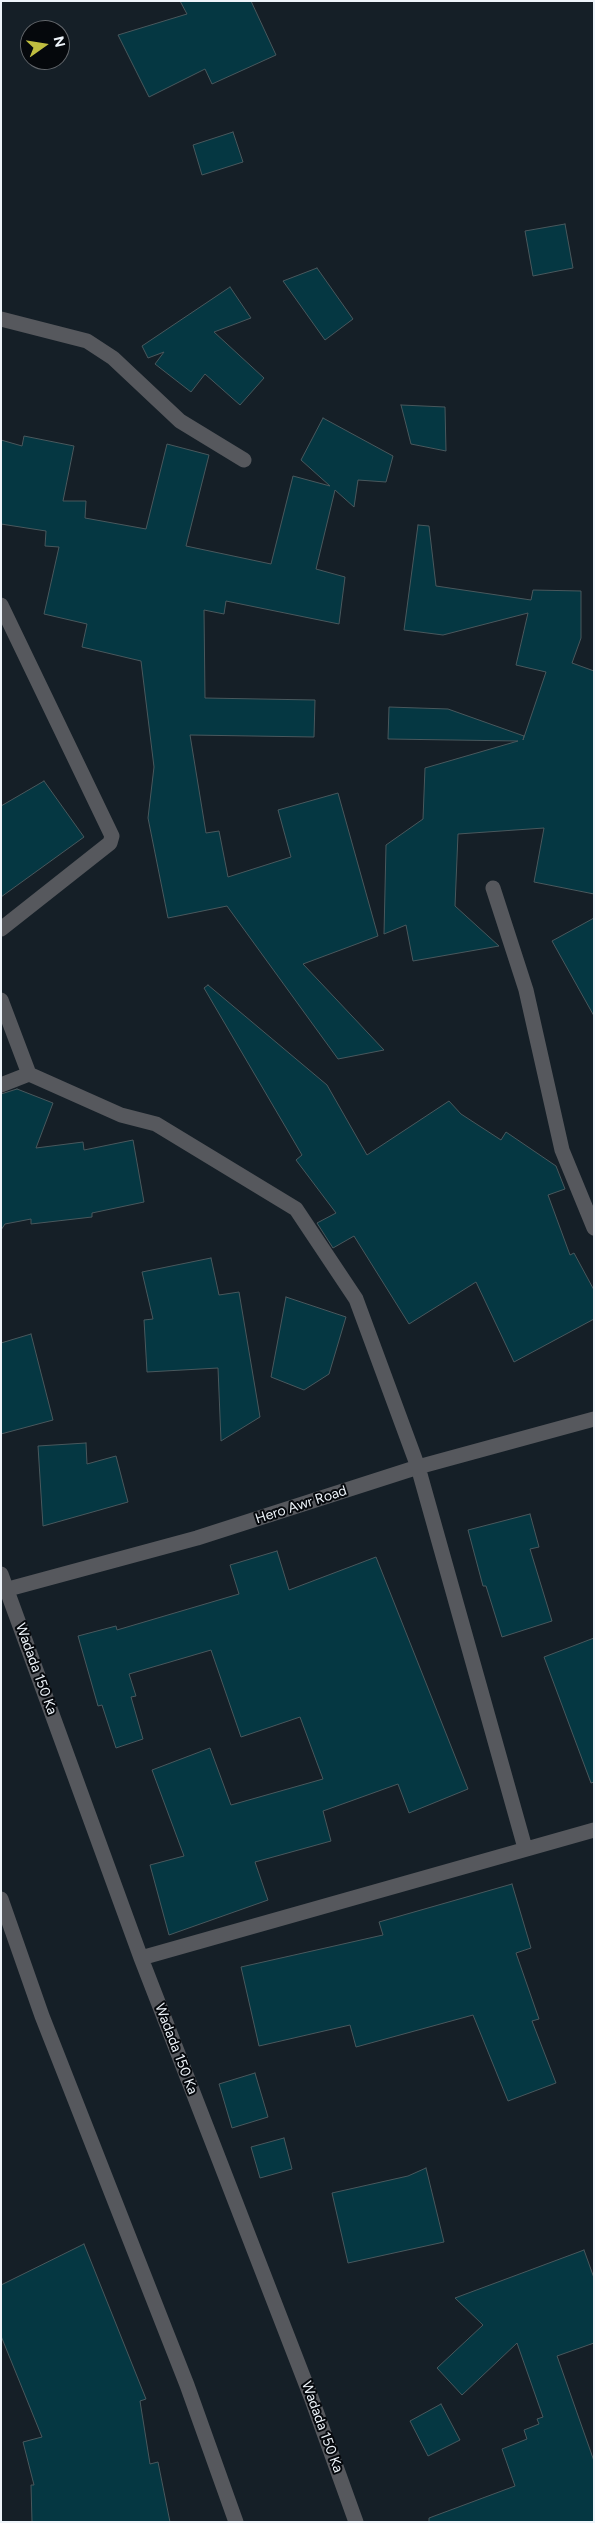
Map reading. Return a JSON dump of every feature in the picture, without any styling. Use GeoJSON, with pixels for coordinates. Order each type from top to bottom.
{"type":"FeatureCollection","features":[{"type":"Feature","properties":{"kind":"street"},"geometry":{"type":"LineString","coordinates":[[1,319],[87,341],[113,358],[180,421],[244,460]]}},
{"type":"Feature","properties":{"kind":"street"},"geometry":{"type":"LineString","coordinates":[[1,605],[112,836],[110,843],[1,929]]}},
{"type":"Feature","properties":{"kind":"street"},"geometry":{"type":"LineString","coordinates":[[493,888],[526,990],[562,1150],[594,1228]]}},
{"type":"Feature","properties":{"kind":"street"},"geometry":{"type":"LineString","coordinates":[[1,1000],[29,1074],[121,1115],[156,1124],[296,1209],[356,1299],[418,1467],[525,1848]]}},
{"type":"Feature","properties":{"kind":"street"},"geometry":{"type":"LineString","coordinates":[[1,1085],[29,1074]]}},
{"type":"Feature","properties":{"kind":"street","name":"Hero Awr Road"},"geometry":{"type":"LineString","coordinates":[[4,1590],[197,1538],[418,1467],[594,1419]]}},
{"type":"Feature","properties":{"kind":"street","name":"Wadada 150 Ka"},"geometry":{"type":"LineString","coordinates":[[1,1574],[4,1590],[141,1958],[311,2397],[356,2522]]}},
{"type":"Feature","properties":{"kind":"street"},"geometry":{"type":"LineString","coordinates":[[141,1958],[594,1830]]}},
{"type":"Feature","properties":{"kind":"street"},"geometry":{"type":"LineString","coordinates":[[1,1899],[42,2016],[187,2385],[236,2522]]}},
{"type":"Feature","properties":{"kind":"building"},"geometry":{"type":"Polygon","coordinates":[[[180,1],[251,1],[276,55],[212,84],[205,69],[149,97],[118,35],[187,14],[180,1]]]}},
{"type":"Feature","properties":{"kind":"building"},"geometry":{"type":"Polygon","coordinates":[[[233,132],[243,162],[202,175],[193,145],[233,132]]]}},
{"type":"Feature","properties":{"kind":"building"},"geometry":{"type":"Polygon","coordinates":[[[565,224],[573,268],[533,276],[525,231],[565,224]]]}},
{"type":"Feature","properties":{"kind":"building"},"geometry":{"type":"Polygon","coordinates":[[[317,268],[353,319],[325,340],[283,281],[317,268]]]}},
{"type":"Feature","properties":{"kind":"building"},"geometry":{"type":"Polygon","coordinates":[[[230,287],[251,318],[214,332],[264,378],[240,405],[205,374],[191,392],[155,364],[164,352],[148,358],[142,346],[230,287]]]}},
{"type":"Feature","properties":{"kind":"building"},"geometry":{"type":"Polygon","coordinates":[[[401,405],[445,407],[446,451],[411,444],[401,405]]]}},
{"type":"Feature","properties":{"kind":"building"},"geometry":{"type":"Polygon","coordinates":[[[323,418],[393,456],[386,482],[358,480],[354,507],[335,490],[316,569],[345,577],[339,624],[226,601],[224,614],[204,610],[205,698],[315,700],[314,737],[190,735],[206,833],[219,831],[228,877],[291,857],[278,810],[338,793],[378,936],[303,964],[384,1050],[338,1059],[227,906],[168,918],[148,818],[154,767],[141,661],[82,647],[87,624],[44,614],[59,547],[45,546],[46,531],[1,524],[1,440],[22,446],[24,436],[74,446],[63,501],[86,501],[85,518],[146,529],[167,444],[209,455],[186,546],[271,564],[293,476],[330,486],[301,460],[323,418]]]}},
{"type":"Feature","properties":{"kind":"building"},"geometry":{"type":"Polygon","coordinates":[[[418,525],[429,526],[436,586],[531,600],[533,590],[581,591],[581,638],[572,663],[594,671],[594,894],[534,882],[544,828],[458,834],[455,906],[499,946],[413,961],[406,925],[384,934],[386,845],[423,819],[425,768],[518,741],[388,739],[389,707],[448,709],[524,736],[523,740],[546,672],[516,665],[528,613],[443,635],[404,630],[418,525]]]}},
{"type":"Feature","properties":{"kind":"building"},"geometry":{"type":"Polygon","coordinates":[[[44,781],[84,837],[1,897],[1,806],[44,781]]]}},
{"type":"Feature","properties":{"kind":"building"},"geometry":{"type":"Polygon","coordinates":[[[594,918],[594,1016],[552,941],[594,918]]]}},
{"type":"Feature","properties":{"kind":"building"},"geometry":{"type":"Polygon","coordinates":[[[208,985],[327,1085],[367,1155],[449,1101],[461,1114],[501,1140],[506,1132],[556,1166],[565,1189],[548,1195],[570,1255],[574,1253],[594,1290],[594,1319],[514,1362],[476,1282],[409,1324],[354,1236],[333,1248],[317,1223],[336,1213],[296,1160],[302,1155],[204,988],[208,985]]]}},
{"type":"Feature","properties":{"kind":"building"},"geometry":{"type":"Polygon","coordinates":[[[17,1089],[53,1103],[36,1148],[83,1142],[84,1150],[133,1140],[144,1202],[92,1213],[92,1217],[31,1224],[31,1219],[5,1224],[1,1230],[1,1094],[17,1089]]]}},
{"type":"Feature","properties":{"kind":"building"},"geometry":{"type":"Polygon","coordinates":[[[211,1258],[219,1295],[239,1292],[260,1417],[221,1441],[218,1368],[147,1372],[144,1320],[153,1319],[142,1272],[211,1258]]]}},
{"type":"Feature","properties":{"kind":"building"},"geometry":{"type":"Polygon","coordinates":[[[286,1297],[346,1317],[329,1374],[304,1390],[271,1377],[286,1297]]]}},
{"type":"Feature","properties":{"kind":"building"},"geometry":{"type":"Polygon","coordinates":[[[31,1334],[53,1420],[1,1434],[1,1343],[31,1334]]]}},
{"type":"Feature","properties":{"kind":"building"},"geometry":{"type":"Polygon","coordinates":[[[86,1443],[87,1464],[116,1456],[128,1502],[43,1526],[38,1446],[86,1443]]]}},
{"type":"Feature","properties":{"kind":"building"},"geometry":{"type":"Polygon","coordinates":[[[530,1514],[539,1547],[530,1549],[552,1621],[502,1637],[486,1586],[483,1586],[468,1530],[530,1514]]]}},
{"type":"Feature","properties":{"kind":"building"},"geometry":{"type":"Polygon","coordinates":[[[277,1551],[289,1590],[376,1557],[468,1789],[409,1813],[398,1784],[323,1811],[331,1841],[255,1862],[268,1900],[169,1935],[150,1865],[184,1856],[152,1770],[210,1748],[231,1805],[323,1779],[300,1717],[241,1737],[211,1650],[129,1674],[136,1696],[131,1697],[143,1739],[116,1748],[102,1705],[98,1706],[78,1636],[116,1626],[117,1630],[239,1594],[230,1565],[277,1551]]]}},
{"type":"Feature","properties":{"kind":"building"},"geometry":{"type":"Polygon","coordinates":[[[594,1638],[594,1782],[591,1783],[544,1657],[594,1638]]]}},
{"type":"Feature","properties":{"kind":"building"},"geometry":{"type":"Polygon","coordinates":[[[512,1884],[531,1948],[516,1953],[539,2019],[532,2021],[556,2083],[508,2101],[473,2015],[356,2047],[350,2025],[259,2046],[241,1967],[383,1935],[379,1922],[512,1884]]]}},
{"type":"Feature","properties":{"kind":"building"},"geometry":{"type":"Polygon","coordinates":[[[255,2073],[268,2117],[232,2128],[219,2084],[255,2073]]]}},
{"type":"Feature","properties":{"kind":"building"},"geometry":{"type":"Polygon","coordinates":[[[284,2138],[292,2169],[260,2178],[251,2147],[284,2138]]]}},
{"type":"Feature","properties":{"kind":"building"},"geometry":{"type":"Polygon","coordinates":[[[426,2168],[444,2242],[348,2263],[332,2193],[408,2176],[426,2168]]]}},
{"type":"Feature","properties":{"kind":"building"},"geometry":{"type":"Polygon","coordinates":[[[84,2244],[146,2399],[140,2401],[150,2464],[158,2462],[170,2522],[32,2522],[31,2485],[34,2485],[23,2442],[42,2437],[1,2336],[1,2285],[84,2244]]]}},
{"type":"Feature","properties":{"kind":"building"},"geometry":{"type":"Polygon","coordinates":[[[584,2250],[594,2278],[594,2343],[557,2356],[594,2461],[594,2522],[429,2522],[429,2518],[515,2486],[502,2449],[527,2439],[524,2430],[539,2424],[537,2419],[543,2417],[517,2343],[462,2395],[437,2368],[483,2325],[455,2298],[584,2250]]]}},
{"type":"Feature","properties":{"kind":"building"},"geometry":{"type":"Polygon","coordinates":[[[441,2404],[460,2440],[428,2456],[410,2421],[441,2404]]]}}]}
